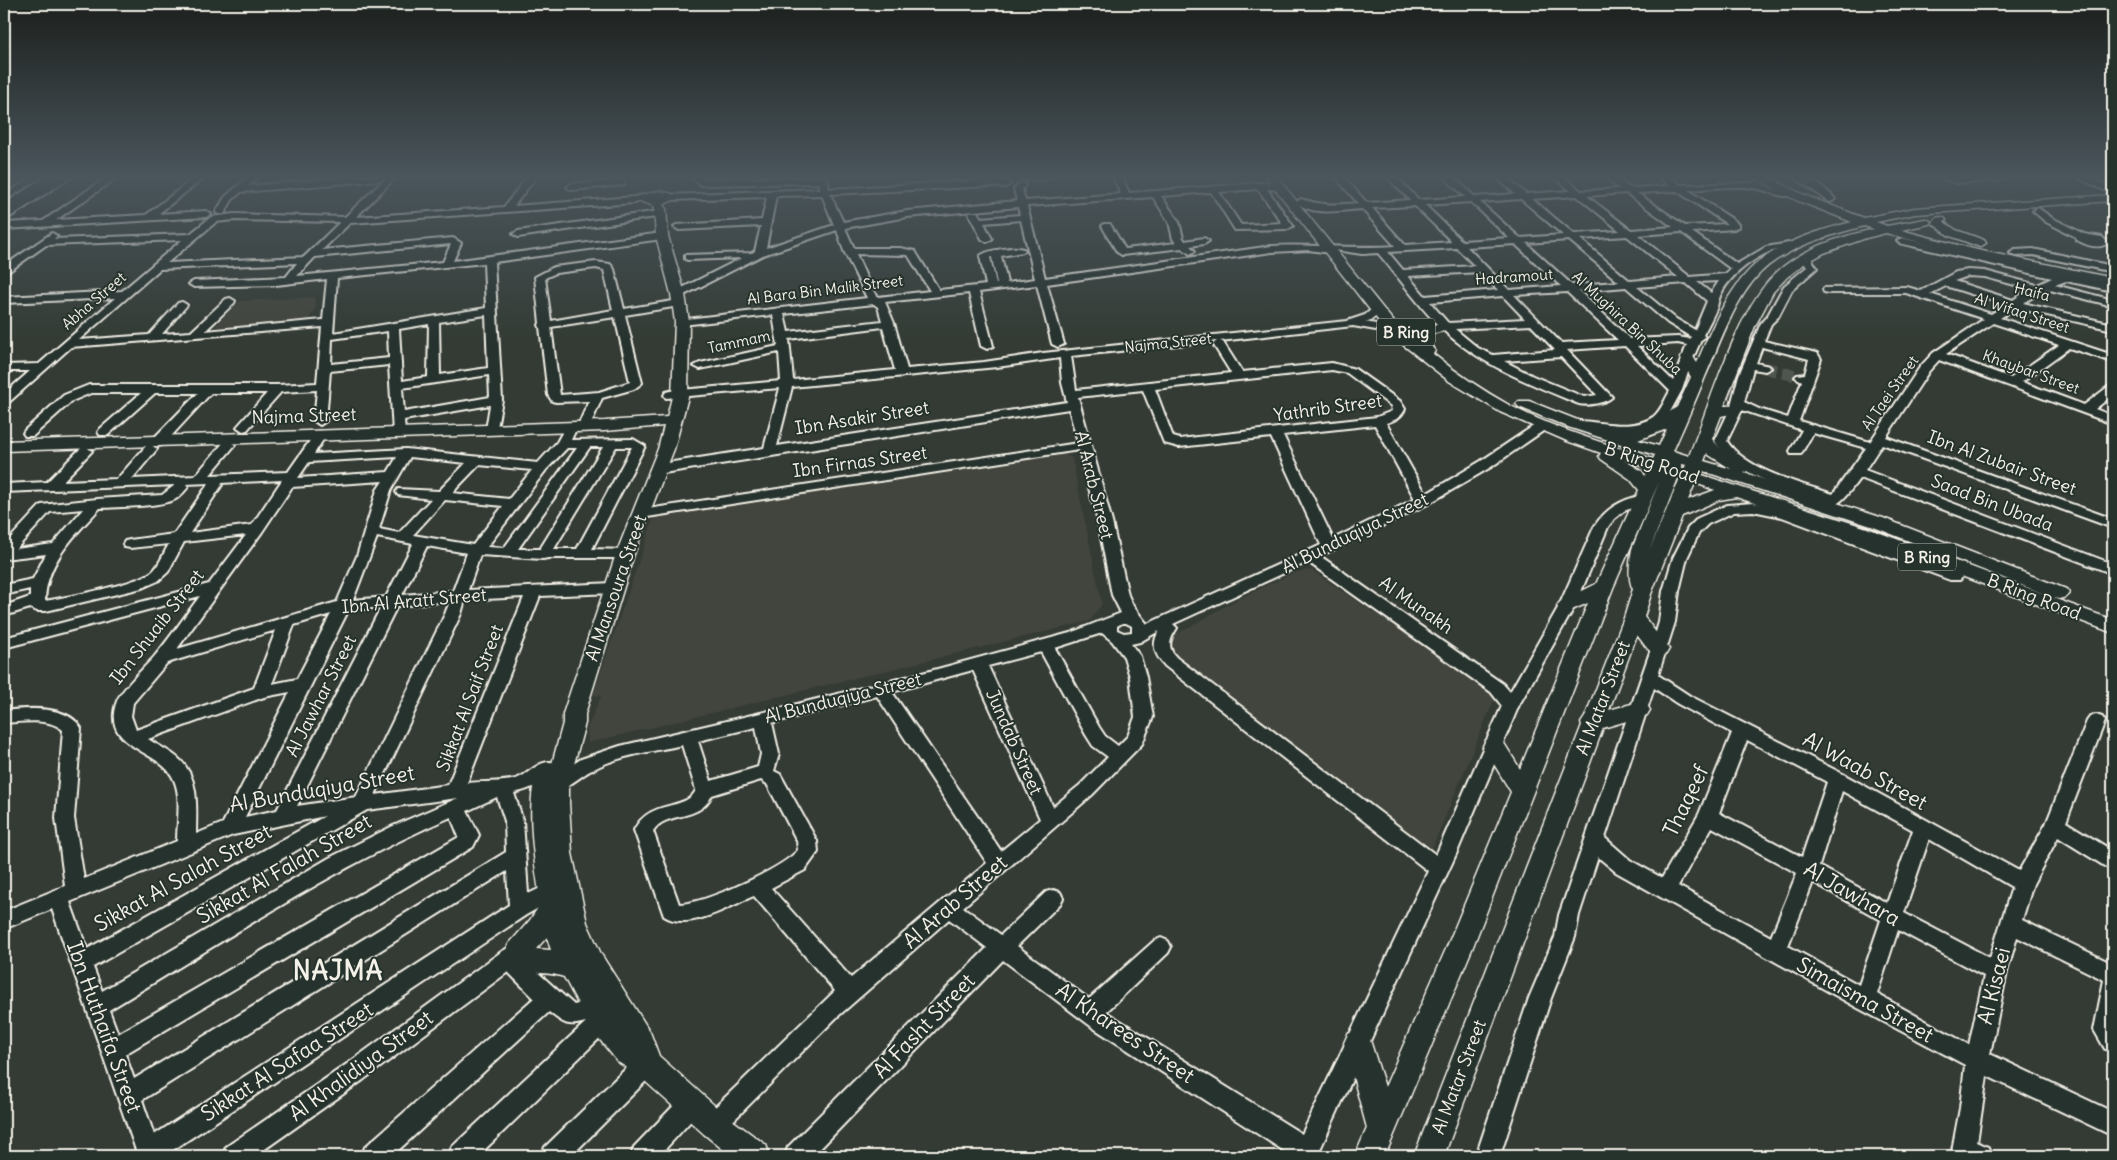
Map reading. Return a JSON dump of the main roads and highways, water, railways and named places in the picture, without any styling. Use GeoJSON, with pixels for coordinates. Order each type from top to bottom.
{"type":"FeatureCollection","features":[{"type":"Feature","properties":{"kind":"main road","name":"Al Mansoura Street"},"geometry":{"type":"LineString","coordinates":[[647,1064],[640,1041],[592,962],[568,932],[552,898],[545,859],[543,806],[567,747],[574,723],[574,714],[613,588],[664,455],[667,423],[682,370],[680,362],[682,322],[678,296],[662,231]]}},
{"type":"Feature","properties":{"kind":"main road","name":"B Ring Road"},"geometry":{"type":"LineString","coordinates":[[1319,231],[1395,322],[1428,351],[1489,388],[1532,408],[1576,432],[1676,463],[1828,501],[2113,616]]}},
{"type":"Feature","properties":{"kind":"main road","name":"Al Matar Street"},"geometry":{"type":"LineString","coordinates":[[1429,1156],[1673,513],[1676,463],[1684,409],[1718,328],[1746,283],[1764,263],[1794,245],[1831,231]]}},
{"type":"Feature","properties":{"kind":"main road"},"geometry":{"type":"LineString","coordinates":[[1792,285],[1766,291],[1766,283],[1771,274],[1792,257],[1830,240],[1856,231]]}},
{"type":"Feature","properties":{"kind":"main road","name":"Al Matar Street"},"geometry":{"type":"LineString","coordinates":[[1370,1156],[1459,949],[1604,588],[1645,494],[1676,463],[1704,440],[1733,362],[1766,291],[1787,271],[1806,259],[1864,231]]}},
{"type":"Feature","properties":{"kind":"main road"},"geometry":{"type":"LineString","coordinates":[[1905,231],[1928,241],[1984,255],[2113,282]]}},
{"type":"Feature","properties":{"kind":"main road"},"geometry":{"type":"LineString","coordinates":[[1916,231],[1994,253],[2113,272]]}},
{"type":"Feature","properties":{"kind":"main road"},"geometry":{"type":"LineString","coordinates":[[1922,231],[2010,252],[2113,272]]}},
{"type":"Feature","properties":{"kind":"main road"},"geometry":{"type":"LineString","coordinates":[[1950,231],[2010,252]]}},
{"type":"Feature","properties":{"kind":"main road"},"geometry":{"type":"LineString","coordinates":[[1834,245],[1928,241]]}},
{"type":"Feature","properties":{"kind":"main road","name":"B Ring Road"},"geometry":{"type":"LineString","coordinates":[[1334,249],[1376,311],[1393,330],[1454,378],[1505,409],[1542,426],[1616,437],[1739,492],[1861,532],[2113,627]]}},
{"type":"Feature","properties":{"kind":"main road"},"geometry":{"type":"LineString","coordinates":[[1984,255],[2014,267]]}},
{"type":"Feature","properties":{"kind":"main road"},"geometry":{"type":"LineString","coordinates":[[1735,268],[1746,283]]}},
{"type":"Feature","properties":{"kind":"main road"},"geometry":{"type":"LineString","coordinates":[[1428,351],[1418,336],[1419,334],[1430,329],[1445,326]]}},
{"type":"Feature","properties":{"kind":"main road"},"geometry":{"type":"LineString","coordinates":[[1641,594],[1639,569],[1641,549],[1716,362],[1719,350],[1718,328],[1698,336]]}},
{"type":"Feature","properties":{"kind":"main road"},"geometry":{"type":"LineString","coordinates":[[1686,358],[1698,378]]}},
{"type":"Feature","properties":{"kind":"main road"},"geometry":{"type":"LineString","coordinates":[[1733,362],[1747,370]]}},
{"type":"Feature","properties":{"kind":"main road"},"geometry":{"type":"LineString","coordinates":[[1714,412],[1737,407]]}},
{"type":"Feature","properties":{"kind":"main road"},"geometry":{"type":"LineString","coordinates":[[1505,409],[1529,413],[1587,435],[1888,534],[1908,540],[1933,543]]}},
{"type":"Feature","properties":{"kind":"main road"},"geometry":{"type":"LineString","coordinates":[[1616,437],[1635,436],[1650,432],[1662,426],[1684,409]]}},
{"type":"Feature","properties":{"kind":"main road","name":"Najma Street"},"geometry":{"type":"LineString","coordinates":[[4,446],[154,446],[320,428],[399,425],[492,430],[667,423]]}},
{"type":"Feature","properties":{"kind":"main road"},"geometry":{"type":"LineString","coordinates":[[1576,432],[1581,445],[1607,456],[1630,471],[1645,494]]}},
{"type":"Feature","properties":{"kind":"main road"},"geometry":{"type":"LineString","coordinates":[[1704,440],[1719,455],[1776,488]]}},
{"type":"Feature","properties":{"kind":"main road"},"geometry":{"type":"LineString","coordinates":[[1673,513],[1715,495],[1739,492]]}},
{"type":"Feature","properties":{"kind":"main road"},"geometry":{"type":"LineString","coordinates":[[1861,532],[1892,554]]}},
{"type":"Feature","properties":{"kind":"main road"},"geometry":{"type":"LineString","coordinates":[[1955,577],[1975,575]]}},
{"type":"Feature","properties":{"kind":"main road"},"geometry":{"type":"LineString","coordinates":[[1566,606],[1604,588]]}},
{"type":"Feature","properties":{"kind":"main road"},"geometry":{"type":"LineString","coordinates":[[1634,618],[1659,649]]}},
{"type":"Feature","properties":{"kind":"main road"},"geometry":{"type":"LineString","coordinates":[[1592,723],[1644,694]]}},
{"type":"Feature","properties":{"kind":"main road","name":"Al Mansoura Street"},"geometry":{"type":"LineString","coordinates":[[574,714],[565,724],[554,776],[560,853],[573,969],[599,1015],[628,1053],[647,1064],[749,1154]]}},
{"type":"Feature","properties":{"kind":"main road"},"geometry":{"type":"LineString","coordinates":[[1494,746],[1522,791]]}},
{"type":"Feature","properties":{"kind":"main road"},"geometry":{"type":"LineString","coordinates":[[552,898],[539,928],[519,959],[551,961],[573,969]]}},
{"type":"Feature","properties":{"kind":"main road"},"geometry":{"type":"LineString","coordinates":[[1358,1043],[1382,1128]]}},
{"type":"Feature","properties":{"kind":"tunnel"},"geometry":{"type":"LineString","coordinates":[[1765,368],[1801,377]]}},
{"type":"Feature","properties":{"kind":"district","name":"NAJMA"},"geometry":{"type":"Point","coordinates":[338,971]}}]}
